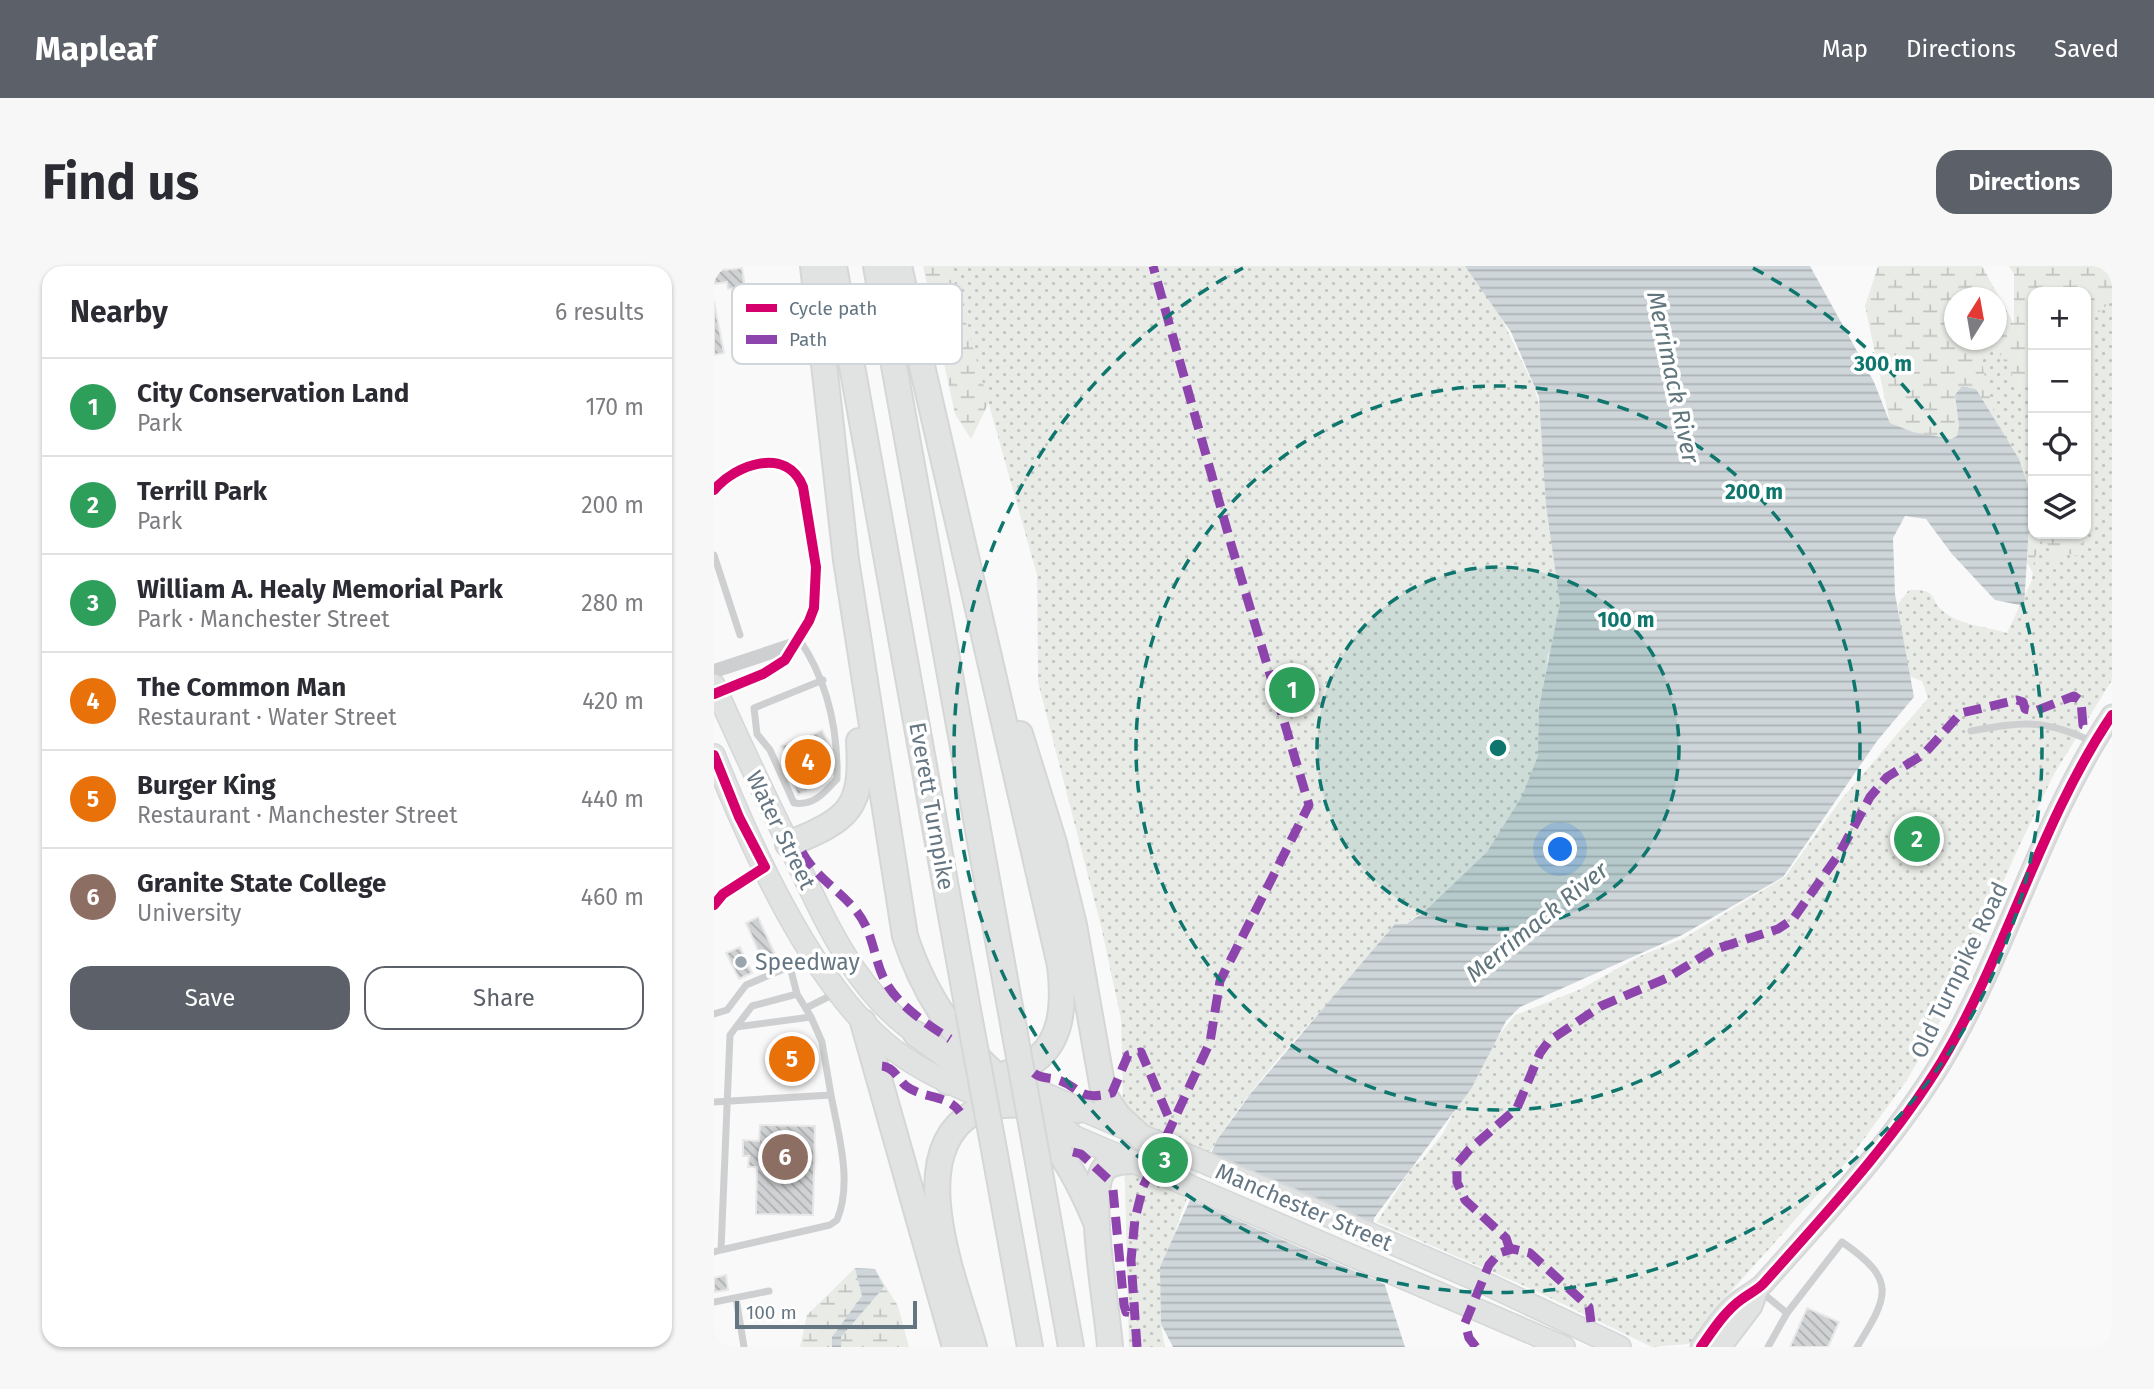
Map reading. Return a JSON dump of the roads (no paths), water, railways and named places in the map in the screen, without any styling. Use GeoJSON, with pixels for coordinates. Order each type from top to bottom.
{"type":"FeatureCollection","features":[{"type":"Feature","properties":{"kind":"highway"},"geometry":{"type":"LineString","coordinates":[[813,266],[815,284]]}},
{"type":"Feature","properties":{"kind":"highway","name":"Everett Turnpike"},"geometry":{"type":"LineString","coordinates":[[834,266],[837,284]]}},
{"type":"Feature","properties":{"kind":"highway","name":"Everett Turnpike"},"geometry":{"type":"LineString","coordinates":[[876,266],[879,284]]}},
{"type":"Feature","properties":{"kind":"highway"},"geometry":{"type":"LineString","coordinates":[[900,266],[904,284]]}},
{"type":"Feature","properties":{"kind":"highway"},"geometry":{"type":"LineString","coordinates":[[825,364],[852,597],[905,936],[913,962],[934,1001],[991,1075],[1020,1109],[1050,1137],[1065,1160],[1096,1222]]}},
{"type":"Feature","properties":{"kind":"highway","name":"Everett Turnpike"},"geometry":{"type":"LineString","coordinates":[[852,364],[1030,1347]]}},
{"type":"Feature","properties":{"kind":"highway","name":"Everett Turnpike"},"geometry":{"type":"LineString","coordinates":[[894,364],[1071,1347]]}},
{"type":"Feature","properties":{"kind":"highway"},"geometry":{"type":"LineString","coordinates":[[922,364],[1060,965],[1063,993],[1059,1026],[1037,1061],[991,1075],[948,1082]]}},
{"type":"Feature","properties":{"kind":"highway"},"geometry":{"type":"LineString","coordinates":[[961,542],[1054,843],[1074,925],[1104,1095],[1118,1116],[1142,1138]]}},
{"type":"Feature","properties":{"kind":"highway"},"geometry":{"type":"LineString","coordinates":[[788,844],[835,823],[845,814],[859,788],[861,774],[852,597]]}},
{"type":"Feature","properties":{"kind":"highway"},"geometry":{"type":"LineString","coordinates":[[863,1022],[955,1347]]}},
{"type":"Feature","properties":{"kind":"highway"},"geometry":{"type":"LineString","coordinates":[[916,1034],[991,1075]]}},
{"type":"Feature","properties":{"kind":"highway"},"geometry":{"type":"LineString","coordinates":[[1020,1109],[1068,1133]]}},
{"type":"Feature","properties":{"kind":"highway"},"geometry":{"type":"LineString","coordinates":[[974,1347],[938,1211],[935,1185],[938,1164],[955,1128],[974,1112],[1020,1109],[1079,1110]]}},
{"type":"Feature","properties":{"kind":"highway"},"geometry":{"type":"LineString","coordinates":[[1110,1347],[1096,1222],[1102,1173],[1113,1163],[1129,1161]]}},
{"type":"Feature","properties":{"kind":"main road","name":"Water Street"},"geometry":{"type":"LineString","coordinates":[[715,691],[747,736],[788,844],[827,925],[854,971],[894,1016],[916,1034]]}},
{"type":"Feature","properties":{"kind":"main road","name":"Water Street"},"geometry":{"type":"LineString","coordinates":[[714,755],[739,817],[765,867],[814,956],[833,983]]}},
{"type":"Feature","properties":{"kind":"main road"},"geometry":{"type":"LineString","coordinates":[[765,867],[788,844]]}},
{"type":"Feature","properties":{"kind":"main road"},"geometry":{"type":"LineString","coordinates":[[833,983],[863,1022],[894,1050],[948,1082],[1020,1109]]}},
{"type":"Feature","properties":{"kind":"main road","name":"Manchester Street"},"geometry":{"type":"LineString","coordinates":[[991,1075],[1491,1286],[1620,1347]]}},
{"type":"Feature","properties":{"kind":"main road","name":"Manchester Street"},"geometry":{"type":"LineString","coordinates":[[1068,1133],[1564,1347]]}},
{"type":"Feature","properties":{"kind":"street"},"geometry":{"type":"LineString","coordinates":[[714,490],[725,476],[767,462],[778,462],[798,474],[816,567],[814,608],[785,660],[763,674],[715,691]]}},
{"type":"Feature","properties":{"kind":"street"},"geometry":{"type":"LineString","coordinates":[[714,671],[796,642]]}},
{"type":"Feature","properties":{"kind":"street","name":"Old Turnpike Road"},"geometry":{"type":"LineString","coordinates":[[1701,1347],[1726,1315],[1759,1289],[1860,1176],[1912,1107],[1942,1060],[1980,984],[2048,830],[2094,742],[2112,715]]}},
{"type":"Feature","properties":{"kind":"street"},"geometry":{"type":"LineString","coordinates":[[714,905],[723,894],[765,867]]}},
{"type":"Feature","properties":{"kind":"street","name":"Old Turnpike Road"},"geometry":{"type":"LineString","coordinates":[[1721,1347],[1752,1306],[1759,1289]]}},
{"type":"Feature","properties":{"kind":"lane"},"geometry":{"type":"LineString","coordinates":[[714,555],[740,635]]}},
{"type":"Feature","properties":{"kind":"lane"},"geometry":{"type":"LineString","coordinates":[[796,642],[823,680],[838,752],[837,779],[822,796],[807,805],[794,803],[770,750],[747,736],[754,708],[823,680]]}},
{"type":"Feature","properties":{"kind":"lane"},"geometry":{"type":"LineString","coordinates":[[1971,731],[2025,722],[2066,731],[2094,742]]}},
{"type":"Feature","properties":{"kind":"lane"},"geometry":{"type":"LineString","coordinates":[[714,1013],[727,1010],[746,985],[814,956]]}},
{"type":"Feature","properties":{"kind":"lane"},"geometry":{"type":"LineString","coordinates":[[790,967],[797,993],[822,1042],[842,1165],[842,1196],[837,1220],[830,1225],[717,1251],[730,1035],[758,1002],[797,993]]}},
{"type":"Feature","properties":{"kind":"lane"},"geometry":{"type":"LineString","coordinates":[[806,1008],[833,983]]}},
{"type":"Feature","properties":{"kind":"lane"},"geometry":{"type":"LineString","coordinates":[[736,1027],[811,1017]]}},
{"type":"Feature","properties":{"kind":"lane"},"geometry":{"type":"LineString","coordinates":[[714,1102],[831,1094]]}},
{"type":"Feature","properties":{"kind":"lane"},"geometry":{"type":"LineString","coordinates":[[1768,1347],[1787,1313],[1842,1242],[1878,1272],[1885,1287],[1880,1304],[1857,1347]]}},
{"type":"Feature","properties":{"kind":"lane"},"geometry":{"type":"LineString","coordinates":[[1759,1289],[1787,1313]]}},
{"type":"Feature","properties":{"kind":"lane"},"geometry":{"type":"LineString","coordinates":[[714,1302],[769,1291]]}},
{"type":"Feature","properties":{"kind":"lane"},"geometry":{"type":"LineString","coordinates":[[736,1298],[744,1347]]}},
{"type":"Feature","properties":{"kind":"water","name":"Merrimack River"},"geometry":{"type":"Polygon","coordinates":[[[1465,266],[1810,266],[1874,382],[1890,423],[1913,432],[1951,439],[1957,436],[1959,426],[1955,395],[1962,386],[1976,389],[2019,459],[2028,487],[2024,606],[1995,600],[1952,554],[1926,519],[1905,516],[1893,538],[1895,594],[1914,697],[1877,741],[1783,877],[1682,935],[1520,1007],[1506,1021],[1471,1089],[1374,1218],[1371,1242],[1405,1347],[1173,1347],[1161,1324],[1160,1267],[1217,1140],[1251,1093],[1395,924],[1406,924],[1424,912],[1487,852],[1522,796],[1538,756],[1539,708],[1560,603],[1546,505],[1539,397],[1511,332],[1465,266]]]}},
{"type":"Feature","properties":{"kind":"water"},"geometry":{"type":"Polygon","coordinates":[[[855,1268],[875,1269],[884,1287],[841,1337],[841,1347],[832,1347],[832,1337],[862,1296],[855,1268]]]}},
{"type":"Feature","properties":{"kind":"place","name":"City Conservation Land"},"geometry":{"type":"Point","coordinates":[1292,690]}},
{"type":"Feature","properties":{"kind":"place","name":"The Common Man"},"geometry":{"type":"Point","coordinates":[808,762]}},
{"type":"Feature","properties":{"kind":"place","name":"Terrill Park"},"geometry":{"type":"Point","coordinates":[1917,839]}},
{"type":"Feature","properties":{"kind":"place","name":"Speedway"},"geometry":{"type":"Point","coordinates":[741,962]}},
{"type":"Feature","properties":{"kind":"place","name":"Burger King"},"geometry":{"type":"Point","coordinates":[792,1059]}},
{"type":"Feature","properties":{"kind":"place","name":"Granite State College"},"geometry":{"type":"Point","coordinates":[785,1157]}},
{"type":"Feature","properties":{"kind":"place","name":"William A. Healy Memorial Park"},"geometry":{"type":"Point","coordinates":[1165,1160]}}]}
